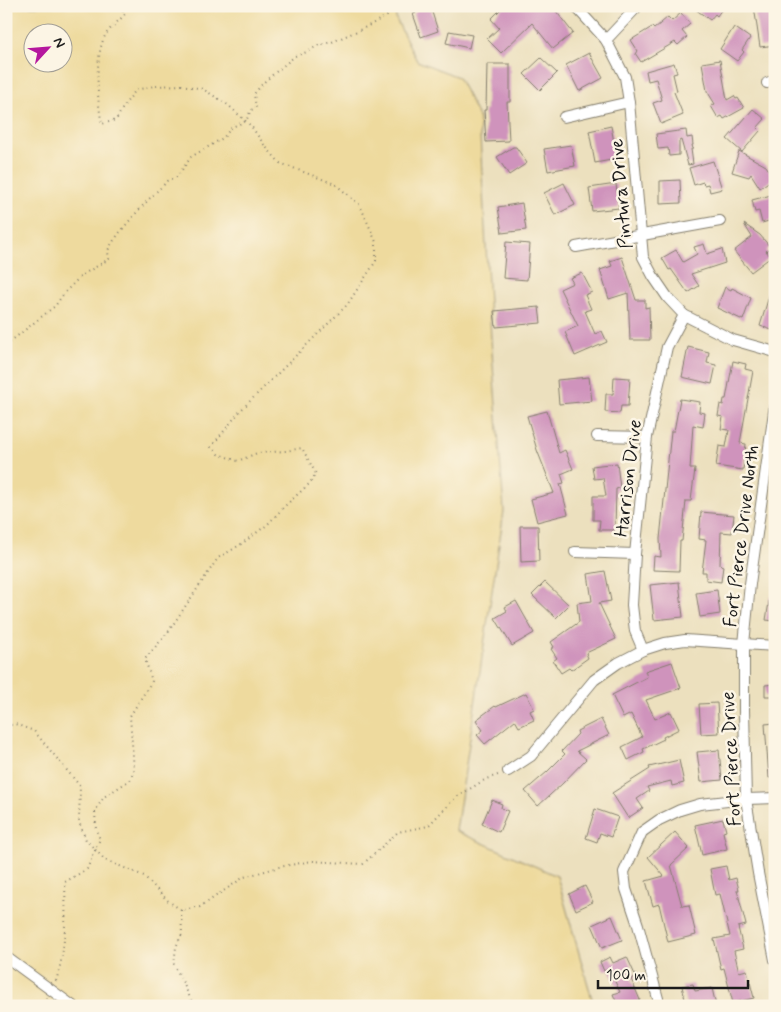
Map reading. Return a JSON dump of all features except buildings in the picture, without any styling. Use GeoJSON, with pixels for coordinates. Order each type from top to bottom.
{"type":"FeatureCollection","features":[{"type":"Feature","properties":{"kind":"street","name":"Pintura Drive"},"geometry":{"type":"LineString","coordinates":[[575,6],[606,40],[625,77],[643,257],[653,276],[668,298],[684,315],[734,340],[775,352]]}},
{"type":"Feature","properties":{"kind":"street"},"geometry":{"type":"LineString","coordinates":[[606,40],[638,6]]}},
{"type":"Feature","properties":{"kind":"street"},"geometry":{"type":"LineString","coordinates":[[564,117],[629,102]]}},
{"type":"Feature","properties":{"kind":"street"},"geometry":{"type":"LineString","coordinates":[[576,247],[720,221]]}},
{"type":"Feature","properties":{"kind":"street","name":"Harrison Drive"},"geometry":{"type":"LineString","coordinates":[[643,650],[635,631],[632,605],[635,554],[648,437],[668,348],[684,315]]}},
{"type":"Feature","properties":{"kind":"street","name":"Fort Pierce Drive North"},"geometry":{"type":"LineString","coordinates":[[744,644],[750,584],[775,404]]}},
{"type":"Feature","properties":{"kind":"street"},"geometry":{"type":"LineString","coordinates":[[597,436],[648,437]]}},
{"type":"Feature","properties":{"kind":"street"},"geometry":{"type":"LineString","coordinates":[[575,552],[635,554]]}},
{"type":"Feature","properties":{"kind":"street"},"geometry":{"type":"LineString","coordinates":[[508,771],[531,756],[594,680],[602,673],[643,650],[685,640],[775,646]]}},
{"type":"Feature","properties":{"kind":"street","name":"Fort Pierce Drive"},"geometry":{"type":"LineString","coordinates":[[744,644],[746,799],[774,956]]}},
{"type":"Feature","properties":{"kind":"street"},"geometry":{"type":"LineString","coordinates":[[660,1006],[626,889],[624,872],[642,832],[659,820],[680,810],[700,804],[775,798]]}},
{"type":"Feature","properties":{"kind":"street"},"geometry":{"type":"LineString","coordinates":[[6,957],[73,1006]]}},
{"type":"Feature","properties":{"kind":"path"},"geometry":{"type":"LineString","coordinates":[[52,990],[64,946],[66,882],[87,869],[100,840],[96,830],[95,811],[104,797],[130,780],[134,770],[130,716],[152,681],[145,659],[168,632],[218,558],[268,525],[309,484],[316,474],[302,448],[256,453],[238,461],[218,454],[211,447],[241,410],[347,304],[376,261],[376,242],[360,205],[335,184],[280,163],[246,122],[228,105],[203,90],[182,85],[154,86],[136,90],[116,120],[102,124],[98,106],[98,61],[106,34],[126,14],[120,6]]}},
{"type":"Feature","properties":{"kind":"path"},"geometry":{"type":"LineString","coordinates":[[6,345],[55,306],[65,292],[82,275],[109,259],[108,251],[130,220],[158,189],[166,184],[167,181],[177,177],[190,157],[223,138],[232,127],[246,122],[251,110],[256,108],[254,94],[278,70],[295,56],[319,45],[332,42],[387,16],[394,6]]}},
{"type":"Feature","properties":{"kind":"path"},"geometry":{"type":"LineString","coordinates":[[6,726],[15,724],[34,731],[80,786],[79,822],[86,840],[95,850],[105,860],[144,876],[167,900],[181,910],[200,907],[244,877],[280,867],[312,861],[363,864],[398,832],[428,826],[455,798],[486,779],[508,771]]}},
{"type":"Feature","properties":{"kind":"path"},"geometry":{"type":"LineString","coordinates":[[181,910],[182,934],[176,947],[174,964],[194,1006]]}},
{"type":"Feature","properties":{"kind":"sand"},"geometry":{"type":"Polygon","coordinates":[[[6,6],[396,6],[396,19],[417,61],[458,77],[479,118],[491,339],[504,511],[456,831],[557,876],[594,1006],[6,1006],[6,6]]]}}]}
